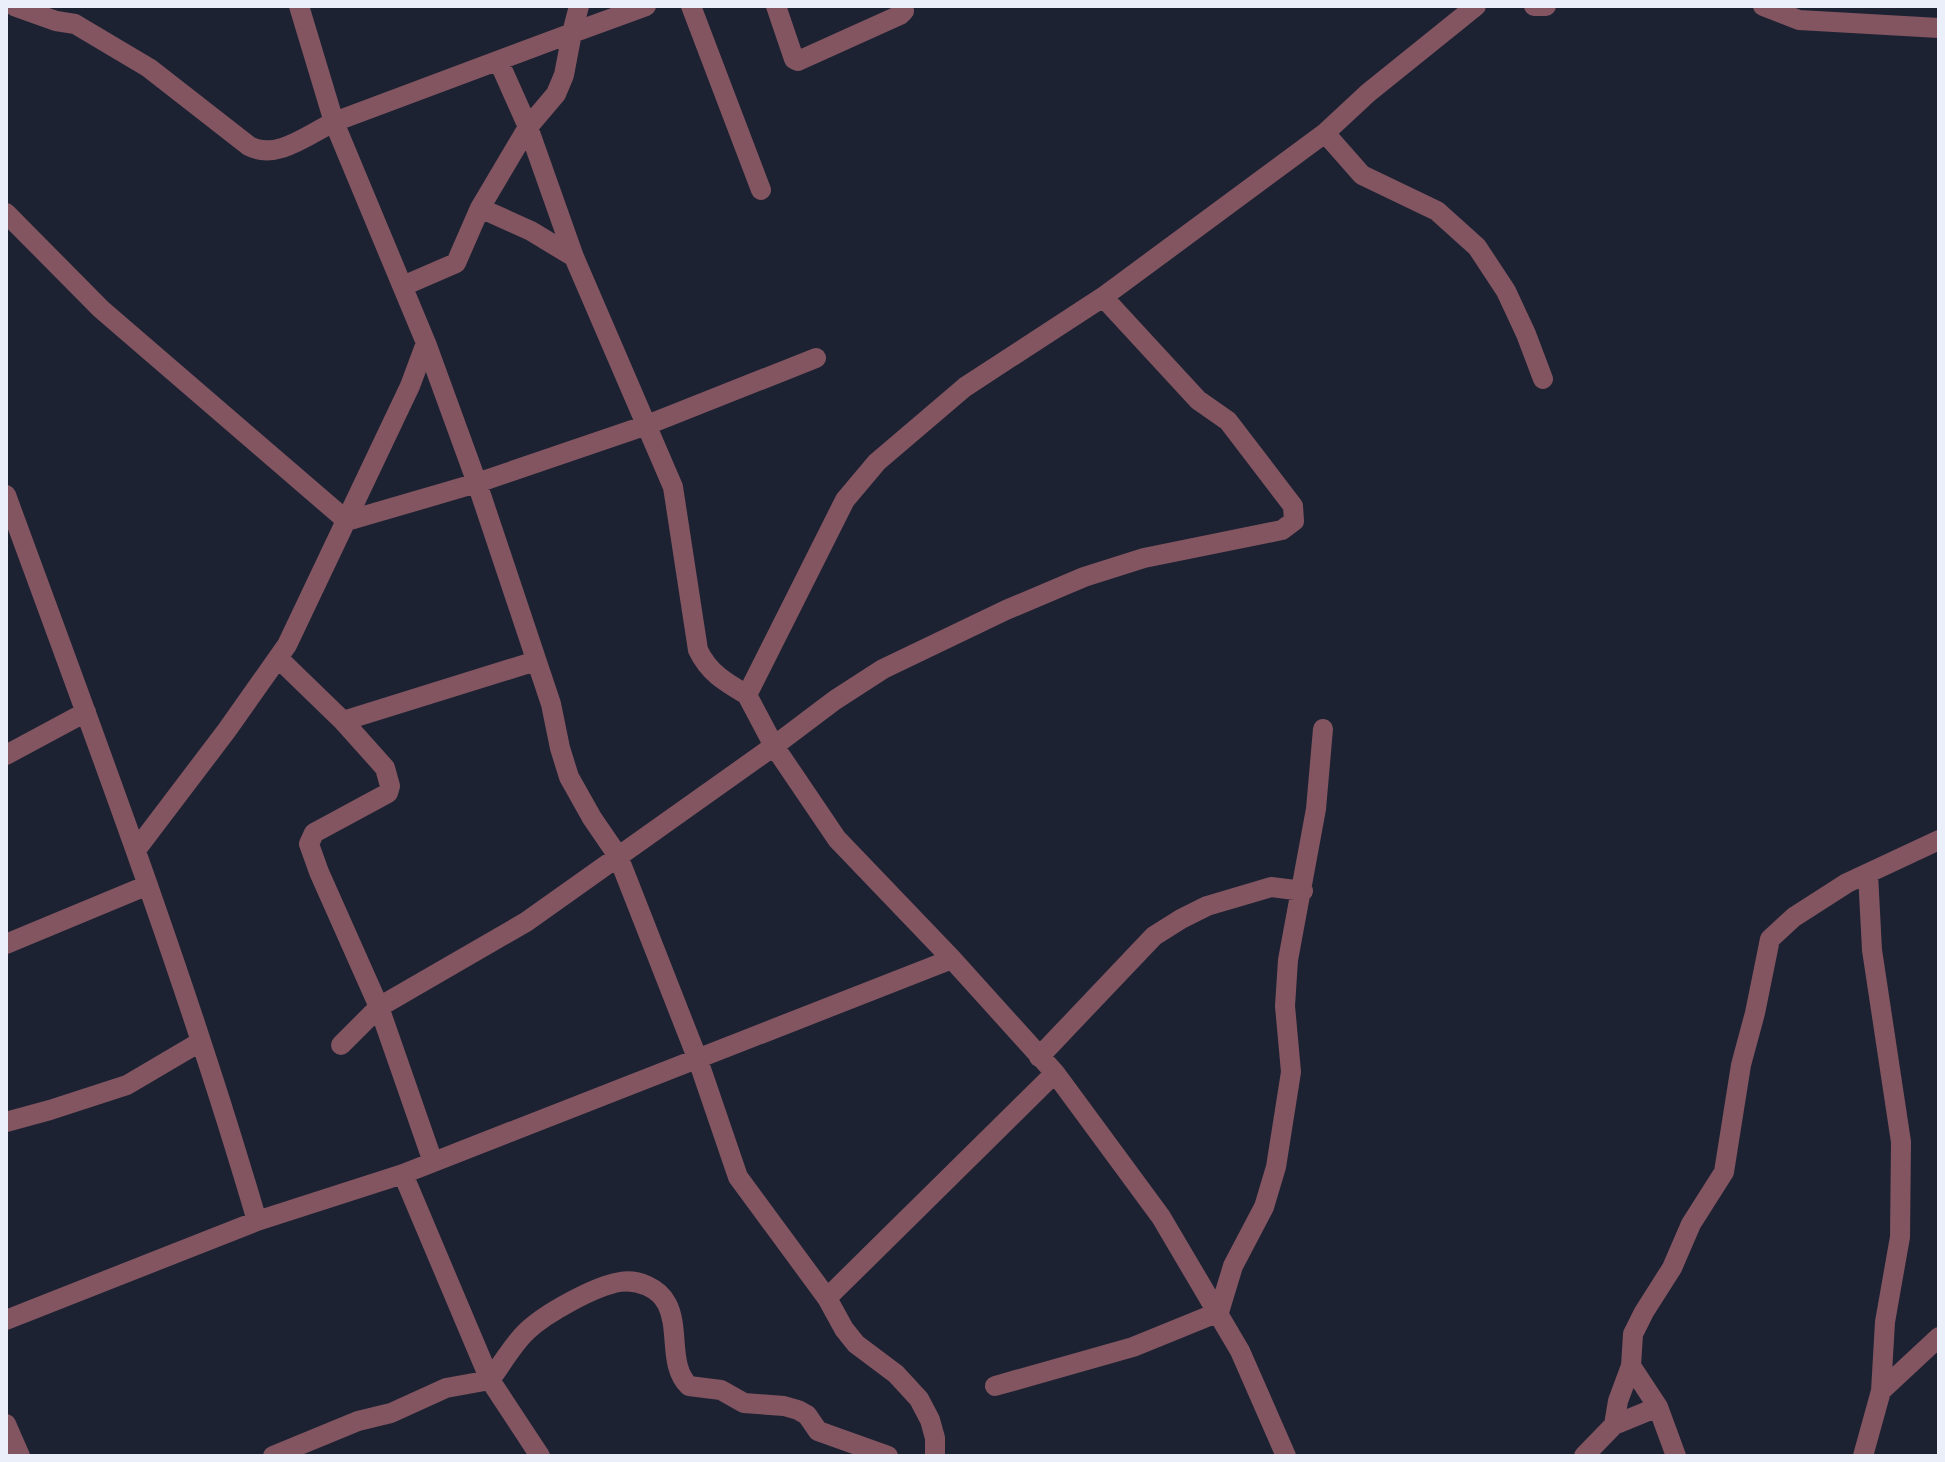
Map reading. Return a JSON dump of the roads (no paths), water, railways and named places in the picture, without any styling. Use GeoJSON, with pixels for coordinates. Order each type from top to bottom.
{"type":"FeatureCollection","features":[{"type":"Feature","properties":{"kind":"street"},"geometry":{"type":"LineString","coordinates":[[14,6],[56,21],[75,24],[149,68],[260,152],[273,152],[334,122],[646,6]]}},
{"type":"Feature","properties":{"kind":"street"},"geometry":{"type":"LineString","coordinates":[[299,6],[334,122],[426,343],[477,483],[551,704],[569,777],[618,856],[698,1060],[738,1177],[827,1298],[856,1344],[896,1374],[919,1399],[930,1420],[935,1438],[935,1456]]}},
{"type":"Feature","properties":{"kind":"street"},"geometry":{"type":"LineString","coordinates":[[403,286],[456,263],[480,208],[528,127],[556,94],[564,75],[579,6]]}},
{"type":"Feature","properties":{"kind":"street"},"geometry":{"type":"LineString","coordinates":[[691,6],[761,190]]}},
{"type":"Feature","properties":{"kind":"street"},"geometry":{"type":"LineString","coordinates":[[776,6],[794,59],[798,61],[900,15],[904,11],[903,6]]}},
{"type":"Feature","properties":{"kind":"street"},"geometry":{"type":"LineString","coordinates":[[747,695],[845,500],[865,475],[965,387],[1103,297],[1325,133],[1368,93],[1476,6]]}},
{"type":"Feature","properties":{"kind":"street"},"geometry":{"type":"LineString","coordinates":[[1534,6],[1546,6]]}},
{"type":"Feature","properties":{"kind":"street"},"geometry":{"type":"LineString","coordinates":[[1763,6],[1799,20],[1939,28]]}},
{"type":"Feature","properties":{"kind":"street"},"geometry":{"type":"LineString","coordinates":[[499,62],[528,127],[574,257],[673,487],[698,650],[705,665],[716,677],[747,695],[774,746],[837,839],[1055,1073],[1161,1217],[1240,1351],[1286,1456]]}},
{"type":"Feature","properties":{"kind":"street"},"geometry":{"type":"LineString","coordinates":[[1325,133],[1362,175],[1437,211],[1477,247],[1506,291],[1543,379]]}},
{"type":"Feature","properties":{"kind":"street"},"geometry":{"type":"LineString","coordinates":[[480,208],[531,231],[574,257]]}},
{"type":"Feature","properties":{"kind":"street"},"geometry":{"type":"LineString","coordinates":[[6,213],[101,309],[347,521]]}},
{"type":"Feature","properties":{"kind":"street"},"geometry":{"type":"LineString","coordinates":[[341,1045],[379,1007],[526,922],[835,700],[883,669],[1006,610],[1084,577],[1144,558],[1282,530],[1294,521],[1293,506],[1228,421],[1198,400],[1103,297]]}},
{"type":"Feature","properties":{"kind":"street"},"geometry":{"type":"LineString","coordinates":[[136,850],[278,658],[347,521],[410,386],[426,343]]}},
{"type":"Feature","properties":{"kind":"street"},"geometry":{"type":"LineString","coordinates":[[347,521],[477,483],[647,425],[816,358]]}},
{"type":"Feature","properties":{"kind":"street"},"geometry":{"type":"LineString","coordinates":[[6,495],[136,850],[257,1221]]}},
{"type":"Feature","properties":{"kind":"street"},"geometry":{"type":"LineString","coordinates":[[278,658],[343,721],[385,768],[390,786],[388,793],[314,833],[309,844],[379,1007],[433,1162]]}},
{"type":"Feature","properties":{"kind":"street"},"geometry":{"type":"LineString","coordinates":[[343,721],[536,661]]}},
{"type":"Feature","properties":{"kind":"street"},"geometry":{"type":"LineString","coordinates":[[6,755],[86,712]]}},
{"type":"Feature","properties":{"kind":"street"},"geometry":{"type":"LineString","coordinates":[[1219,1312],[1233,1266],[1264,1207],[1276,1167],[1291,1072],[1285,1006],[1288,960],[1316,809],[1323,729]]}},
{"type":"Feature","properties":{"kind":"street"},"geometry":{"type":"LineString","coordinates":[[1614,1425],[1618,1401],[1631,1366],[1633,1334],[1672,1268],[1691,1224],[1724,1172],[1741,1065],[1770,939],[1794,917],[1847,883],[1939,840]]}},
{"type":"Feature","properties":{"kind":"street"},"geometry":{"type":"LineString","coordinates":[[1863,1456],[1881,1391],[1885,1322],[1900,1237],[1901,1142],[1872,950],[1868,874]]}},
{"type":"Feature","properties":{"kind":"street"},"geometry":{"type":"LineString","coordinates":[[6,944],[148,885]]}},
{"type":"Feature","properties":{"kind":"street"},"geometry":{"type":"LineString","coordinates":[[1039,1057],[1154,936],[1172,924],[1207,906],[1250,892],[1271,887],[1303,891]]}},
{"type":"Feature","properties":{"kind":"street"},"geometry":{"type":"LineString","coordinates":[[6,1320],[257,1221],[403,1174],[952,959]]}},
{"type":"Feature","properties":{"kind":"street"},"geometry":{"type":"LineString","coordinates":[[6,1122],[127,1085],[200,1042]]}},
{"type":"Feature","properties":{"kind":"street"},"geometry":{"type":"LineString","coordinates":[[827,1298],[1055,1073]]}},
{"type":"Feature","properties":{"kind":"street"},"geometry":{"type":"LineString","coordinates":[[403,1174],[490,1380],[540,1456]]}},
{"type":"Feature","properties":{"kind":"street"},"geometry":{"type":"LineString","coordinates":[[273,1456],[358,1421],[391,1413],[446,1388],[490,1380],[528,1330],[598,1290],[620,1282],[645,1284],[666,1301],[674,1321],[677,1362],[682,1378],[689,1386],[721,1390],[744,1403],[798,1410],[807,1415],[818,1431],[888,1456]]}},
{"type":"Feature","properties":{"kind":"street"},"geometry":{"type":"LineString","coordinates":[[995,1386],[1133,1347],[1219,1312]]}},
{"type":"Feature","properties":{"kind":"street"},"geometry":{"type":"LineString","coordinates":[[1881,1391],[1939,1337]]}},
{"type":"Feature","properties":{"kind":"street"},"geometry":{"type":"LineString","coordinates":[[1631,1366],[1658,1407],[1676,1456]]}},
{"type":"Feature","properties":{"kind":"street"},"geometry":{"type":"LineString","coordinates":[[1584,1456],[1614,1425],[1658,1407]]}},
{"type":"Feature","properties":{"kind":"street"},"geometry":{"type":"LineString","coordinates":[[6,1424],[20,1456]]}}]}
